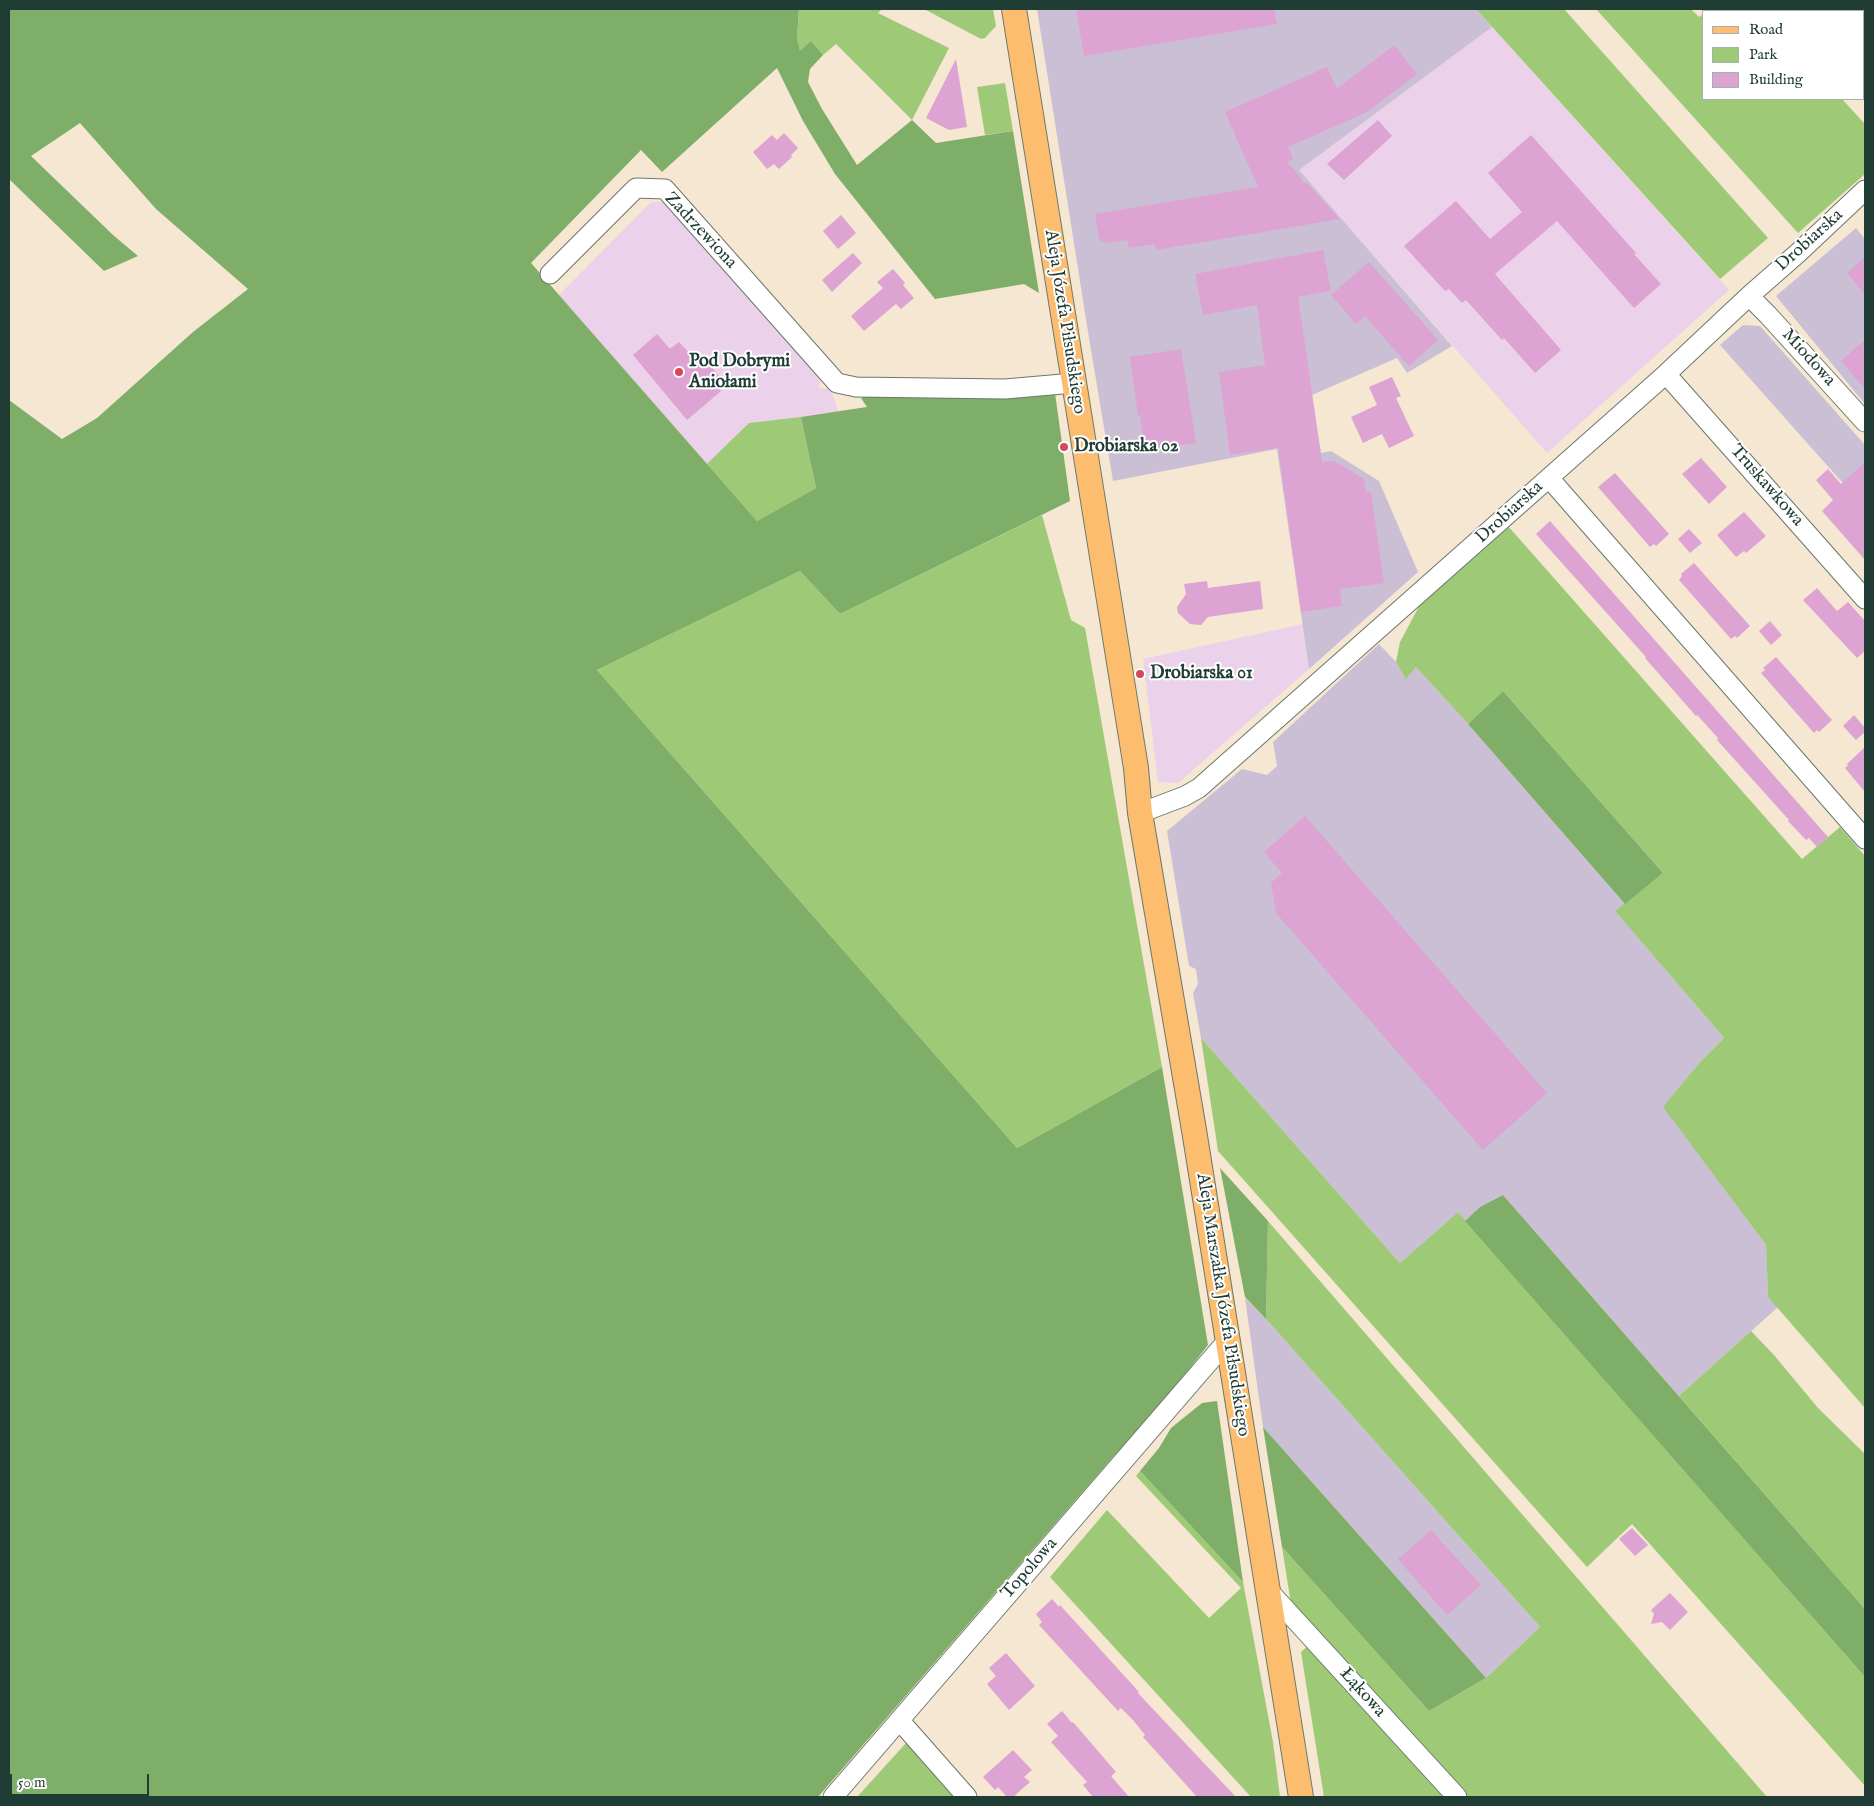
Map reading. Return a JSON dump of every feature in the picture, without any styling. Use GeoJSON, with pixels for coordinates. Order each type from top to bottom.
{"type":"FeatureCollection","features":[{"type":"Feature","properties":{"kind":"main road","name":"Aleja Józefa Piłsudskiego"},"geometry":{"type":"LineString","coordinates":[[1014,9],[1136,768],[1140,813]]}},
{"type":"Feature","properties":{"kind":"main road","name":"Aleja Marszałka Józefa Piłsudskiego"},"geometry":{"type":"LineString","coordinates":[[1140,813],[1301,1797]]}},
{"type":"Feature","properties":{"kind":"street","name":"Zadrzewiona"},"geometry":{"type":"LineString","coordinates":[[550,274],[636,188],[665,189],[837,384],[856,387],[1005,389],[1074,383]]}},
{"type":"Feature","properties":{"kind":"street","name":"Drobiarska"},"geometry":{"type":"LineString","coordinates":[[1140,813],[1185,796],[1199,788],[1666,374],[1748,296],[1798,253],[1865,190]]}},
{"type":"Feature","properties":{"kind":"street","name":"Miodowa"},"geometry":{"type":"LineString","coordinates":[[1748,296],[1768,315],[1865,422]]}},
{"type":"Feature","properties":{"kind":"street","name":"Truskawkowa"},"geometry":{"type":"LineString","coordinates":[[1666,374],[1865,599]]}},
{"type":"Feature","properties":{"kind":"street"},"geometry":{"type":"LineString","coordinates":[[1549,478],[1865,839]]}},
{"type":"Feature","properties":{"kind":"street","name":"Topolowa"},"geometry":{"type":"LineString","coordinates":[[833,1797],[1227,1341]]}},
{"type":"Feature","properties":{"kind":"street","name":"Łąkowa"},"geometry":{"type":"LineString","coordinates":[[1267,1588],[1457,1797]]}},
{"type":"Feature","properties":{"kind":"street"},"geometry":{"type":"LineString","coordinates":[[900,1721],[967,1797]]}},
{"type":"Feature","properties":{"kind":"shaded area"},"geometry":{"type":"Polygon","coordinates":[[[1037,9],[1476,9],[1492,27],[1299,170],[1452,346],[1407,373],[1397,358],[1312,395],[1321,453],[1331,451],[1379,481],[1418,572],[1309,669],[1277,449],[1113,481],[1037,9]]]}},
{"type":"Feature","properties":{"kind":"shaded area"},"geometry":{"type":"Polygon","coordinates":[[[1492,27],[1729,290],[1547,453],[1298,170],[1492,27]]]}},
{"type":"Feature","properties":{"kind":"shaded area"},"geometry":{"type":"Polygon","coordinates":[[[651,202],[668,202],[821,378],[819,388],[831,389],[838,411],[868,407],[757,521],[559,295],[651,202]]]}},
{"type":"Feature","properties":{"kind":"shaded area"},"geometry":{"type":"Polygon","coordinates":[[[1856,228],[1865,239],[1865,404],[1776,296],[1856,228]]]}},
{"type":"Feature","properties":{"kind":"shaded area"},"geometry":{"type":"Polygon","coordinates":[[[1743,325],[1760,326],[1865,445],[1865,508],[1720,345],[1743,325]]]}},
{"type":"Feature","properties":{"kind":"shaded area"},"geometry":{"type":"Polygon","coordinates":[[[1303,624],[1309,669],[1178,783],[1158,782],[1143,659],[1303,624]]]}},
{"type":"Feature","properties":{"kind":"shaded area"},"geometry":{"type":"Polygon","coordinates":[[[1379,644],[1396,662],[1406,678],[1416,667],[1468,724],[1625,904],[1616,912],[1724,1038],[1700,1062],[1664,1107],[1766,1245],[1768,1297],[1778,1307],[1679,1396],[1503,1195],[1480,1207],[1465,1221],[1458,1212],[1400,1263],[1201,1038],[1193,993],[1198,984],[1196,969],[1189,966],[1167,831],[1242,769],[1267,775],[1277,766],[1273,742],[1379,644]]]}},
{"type":"Feature","properties":{"kind":"shaded area"},"geometry":{"type":"Polygon","coordinates":[[[1245,1298],[1266,1319],[1540,1627],[1486,1678],[1263,1427],[1245,1298]]]}},
{"type":"Feature","properties":{"kind":"green space"},"geometry":{"type":"Polygon","coordinates":[[[9,9],[799,9],[797,38],[800,51],[811,41],[823,55],[810,69],[808,82],[822,109],[857,165],[912,120],[936,143],[1013,131],[1039,293],[1024,284],[935,299],[835,174],[803,121],[777,68],[662,172],[641,150],[531,263],[757,521],[816,488],[801,417],[867,407],[861,398],[870,394],[1055,393],[1070,501],[840,614],[800,571],[597,670],[1017,1148],[1162,1067],[1208,1345],[1153,1415],[1112,1458],[818,1797],[9,1797],[9,400],[62,439],[97,418],[193,332],[248,289],[156,209],[80,123],[31,156],[113,235],[138,256],[104,271],[9,179],[9,9]]]}},
{"type":"Feature","properties":{"kind":"green space"},"geometry":{"type":"Polygon","coordinates":[[[799,9],[882,9],[878,13],[949,48],[912,120],[836,44],[823,55],[811,41],[800,52],[797,38],[799,9]]]}},
{"type":"Feature","properties":{"kind":"green space"},"geometry":{"type":"Polygon","coordinates":[[[924,9],[993,9],[996,26],[985,38],[981,39],[924,9]]]}},
{"type":"Feature","properties":{"kind":"green space"},"geometry":{"type":"Polygon","coordinates":[[[1476,9],[1564,9],[1768,238],[1720,279],[1476,9]]]}},
{"type":"Feature","properties":{"kind":"green space"},"geometry":{"type":"Polygon","coordinates":[[[1596,9],[1691,9],[1699,17],[1702,15],[1702,100],[1843,100],[1865,124],[1865,174],[1798,233],[1596,9]]]}},
{"type":"Feature","properties":{"kind":"green space"},"geometry":{"type":"Polygon","coordinates":[[[1005,83],[1013,131],[985,135],[977,87],[1005,83]]]}},
{"type":"Feature","properties":{"kind":"green space"},"geometry":{"type":"Polygon","coordinates":[[[801,417],[816,488],[757,521],[707,464],[749,423],[801,417]]]}},
{"type":"Feature","properties":{"kind":"green space"},"geometry":{"type":"Polygon","coordinates":[[[1042,515],[1071,620],[1085,628],[1162,1067],[1017,1148],[597,670],[800,571],[840,614],[1042,515]]]}},
{"type":"Feature","properties":{"kind":"green space"},"geometry":{"type":"Polygon","coordinates":[[[1508,526],[1802,859],[1840,827],[1865,856],[1865,1408],[1768,1297],[1766,1245],[1663,1107],[1700,1062],[1724,1038],[1615,911],[1663,873],[1503,691],[1468,724],[1416,667],[1406,679],[1396,662],[1400,642],[1423,599],[1508,526]]]}},
{"type":"Feature","properties":{"kind":"green space"},"geometry":{"type":"Polygon","coordinates":[[[1503,691],[1663,873],[1625,904],[1468,724],[1503,691]]]}},
{"type":"Feature","properties":{"kind":"green space"},"geometry":{"type":"Polygon","coordinates":[[[1201,1038],[1400,1263],[1458,1212],[1865,1677],[1865,1786],[1632,1524],[1587,1567],[1218,1151],[1201,1038]]]}},
{"type":"Feature","properties":{"kind":"green space"},"geometry":{"type":"Polygon","coordinates":[[[1220,1168],[1268,1221],[1266,1319],[1245,1297],[1220,1168]]]}},
{"type":"Feature","properties":{"kind":"green space"},"geometry":{"type":"Polygon","coordinates":[[[1503,1195],[1865,1609],[1865,1677],[1465,1221],[1480,1207],[1503,1195]]]}},
{"type":"Feature","properties":{"kind":"green space"},"geometry":{"type":"Polygon","coordinates":[[[1268,1221],[1767,1797],[1464,1797],[1291,1604],[1282,1547],[1429,1711],[1486,1678],[1540,1627],[1266,1319],[1268,1221]]]}},
{"type":"Feature","properties":{"kind":"green space"},"geometry":{"type":"Polygon","coordinates":[[[1751,1331],[1774,1355],[1818,1408],[1865,1454],[1865,1609],[1679,1396],[1751,1331]]]}},
{"type":"Feature","properties":{"kind":"green space"},"geometry":{"type":"Polygon","coordinates":[[[1217,1401],[1243,1582],[1140,1471],[1159,1448],[1171,1428],[1202,1403],[1217,1401]]]}},
{"type":"Feature","properties":{"kind":"green space"},"geometry":{"type":"Polygon","coordinates":[[[1263,1427],[1486,1678],[1429,1711],[1282,1547],[1263,1427]]]}},
{"type":"Feature","properties":{"kind":"green space"},"geometry":{"type":"Polygon","coordinates":[[[1140,1471],[1243,1582],[1273,1742],[1280,1797],[1251,1797],[1050,1577],[1107,1510],[1209,1618],[1241,1588],[1136,1476],[1140,1471]]]}},
{"type":"Feature","properties":{"kind":"green space"},"geometry":{"type":"Polygon","coordinates":[[[1309,1645],[1450,1797],[1324,1797],[1301,1652],[1309,1645]]]}},
{"type":"Feature","properties":{"kind":"green space"},"geometry":{"type":"Polygon","coordinates":[[[906,1743],[954,1797],[857,1797],[906,1743]]]}},
{"type":"Feature","properties":{"kind":"building"},"geometry":{"type":"Polygon","coordinates":[[[1076,9],[1274,9],[1277,24],[1084,56],[1076,9]]]}},
{"type":"Feature","properties":{"kind":"building"},"geometry":{"type":"Polygon","coordinates":[[[1394,45],[1417,74],[1367,112],[1288,147],[1293,159],[1287,162],[1304,184],[1306,182],[1340,219],[1156,250],[1155,244],[1129,248],[1127,240],[1105,243],[1099,239],[1095,214],[1258,187],[1225,112],[1327,67],[1337,89],[1394,45]]]}},
{"type":"Feature","properties":{"kind":"building"},"geometry":{"type":"Polygon","coordinates":[[[956,59],[967,127],[949,130],[926,118],[956,59]]]}},
{"type":"Feature","properties":{"kind":"building"},"geometry":{"type":"Polygon","coordinates":[[[1378,120],[1392,136],[1344,180],[1327,164],[1378,120]]]}},
{"type":"Feature","properties":{"kind":"building"},"geometry":{"type":"Polygon","coordinates":[[[784,133],[798,148],[791,155],[792,157],[779,169],[774,164],[767,169],[753,152],[772,135],[777,140],[784,133]]]}},
{"type":"Feature","properties":{"kind":"building"},"geometry":{"type":"Polygon","coordinates":[[[1531,135],[1636,253],[1634,254],[1661,284],[1634,308],[1557,221],[1495,274],[1561,350],[1535,373],[1504,338],[1502,340],[1466,300],[1462,303],[1449,289],[1445,291],[1404,246],[1456,201],[1490,239],[1522,212],[1488,173],[1531,135]]]}},
{"type":"Feature","properties":{"kind":"building"},"geometry":{"type":"Polygon","coordinates":[[[841,215],[856,233],[838,249],[823,231],[841,215]]]}},
{"type":"Feature","properties":{"kind":"building"},"geometry":{"type":"Polygon","coordinates":[[[1323,250],[1331,291],[1298,297],[1322,462],[1334,461],[1364,479],[1366,492],[1371,492],[1384,583],[1340,589],[1342,606],[1301,612],[1278,448],[1230,455],[1219,372],[1265,365],[1257,305],[1203,315],[1195,274],[1323,250]]]}},
{"type":"Feature","properties":{"kind":"building"},"geometry":{"type":"Polygon","coordinates":[[[853,253],[862,263],[832,292],[822,280],[853,253]]]}},
{"type":"Feature","properties":{"kind":"building"},"geometry":{"type":"Polygon","coordinates":[[[1865,257],[1865,294],[1847,273],[1865,257]]]}},
{"type":"Feature","properties":{"kind":"building"},"geometry":{"type":"Polygon","coordinates":[[[1369,262],[1438,340],[1409,366],[1365,316],[1356,324],[1331,295],[1369,262]]]}},
{"type":"Feature","properties":{"kind":"building"},"geometry":{"type":"Polygon","coordinates":[[[893,269],[905,283],[903,285],[914,298],[901,309],[896,304],[864,331],[851,316],[883,288],[877,282],[893,269]]]}},
{"type":"Feature","properties":{"kind":"building"},"geometry":{"type":"Polygon","coordinates":[[[657,334],[669,348],[679,342],[692,356],[698,351],[721,378],[715,383],[721,391],[687,420],[633,355],[657,334]]]}},
{"type":"Feature","properties":{"kind":"building"},"geometry":{"type":"Polygon","coordinates":[[[1865,340],[1865,389],[1841,361],[1865,340]]]}},
{"type":"Feature","properties":{"kind":"building"},"geometry":{"type":"Polygon","coordinates":[[[1181,349],[1196,443],[1145,451],[1130,357],[1181,349]]]}},
{"type":"Feature","properties":{"kind":"building"},"geometry":{"type":"Polygon","coordinates":[[[1392,377],[1401,396],[1396,398],[1414,436],[1389,448],[1382,434],[1363,443],[1351,417],[1377,405],[1369,387],[1392,377]]]}},
{"type":"Feature","properties":{"kind":"building"},"geometry":{"type":"Polygon","coordinates":[[[1701,458],[1727,487],[1709,504],[1682,474],[1701,458]]]}},
{"type":"Feature","properties":{"kind":"building"},"geometry":{"type":"Polygon","coordinates":[[[1865,462],[1865,560],[1822,511],[1833,500],[1816,480],[1828,469],[1841,484],[1865,462]]]}},
{"type":"Feature","properties":{"kind":"building"},"geometry":{"type":"Polygon","coordinates":[[[1615,473],[1669,534],[1656,546],[1654,544],[1650,547],[1598,487],[1615,473]]]}},
{"type":"Feature","properties":{"kind":"building"},"geometry":{"type":"Polygon","coordinates":[[[1744,512],[1766,536],[1746,553],[1744,551],[1736,557],[1717,535],[1744,512]]]}},
{"type":"Feature","properties":{"kind":"building"},"geometry":{"type":"Polygon","coordinates":[[[1550,521],[1828,837],[1817,847],[1809,838],[1806,840],[1788,821],[1717,740],[1718,738],[1696,716],[1536,534],[1550,521]]]}},
{"type":"Feature","properties":{"kind":"building"},"geometry":{"type":"Polygon","coordinates":[[[1689,529],[1702,543],[1690,553],[1678,539],[1689,529]]]}},
{"type":"Feature","properties":{"kind":"building"},"geometry":{"type":"Polygon","coordinates":[[[1694,563],[1750,626],[1737,638],[1735,636],[1731,639],[1679,580],[1682,576],[1681,574],[1694,563]]]}},
{"type":"Feature","properties":{"kind":"building"},"geometry":{"type":"Polygon","coordinates":[[[1207,581],[1208,588],[1260,581],[1263,609],[1208,617],[1201,625],[1190,624],[1178,613],[1177,607],[1186,594],[1184,584],[1207,581]]]}},
{"type":"Feature","properties":{"kind":"building"},"geometry":{"type":"Polygon","coordinates":[[[1817,588],[1837,611],[1848,602],[1865,621],[1865,651],[1857,658],[1803,600],[1817,588]]]}},
{"type":"Feature","properties":{"kind":"building"},"geometry":{"type":"Polygon","coordinates":[[[1770,621],[1782,635],[1771,645],[1759,631],[1770,621]]]}},
{"type":"Feature","properties":{"kind":"building"},"geometry":{"type":"Polygon","coordinates":[[[1776,657],[1832,720],[1819,732],[1817,730],[1814,733],[1761,673],[1765,670],[1763,668],[1776,657]]]}},
{"type":"Feature","properties":{"kind":"building"},"geometry":{"type":"Polygon","coordinates":[[[1854,715],[1865,728],[1865,732],[1856,740],[1843,726],[1854,715]]]}},
{"type":"Feature","properties":{"kind":"building"},"geometry":{"type":"Polygon","coordinates":[[[1865,747],[1865,792],[1845,768],[1865,747]]]}},
{"type":"Feature","properties":{"kind":"building"},"geometry":{"type":"Polygon","coordinates":[[[1305,816],[1547,1093],[1483,1150],[1276,913],[1271,883],[1282,873],[1264,852],[1305,816]]]}},
{"type":"Feature","properties":{"kind":"building"},"geometry":{"type":"Polygon","coordinates":[[[1632,1528],[1648,1545],[1635,1556],[1619,1539],[1632,1528]]]}},
{"type":"Feature","properties":{"kind":"building"},"geometry":{"type":"Polygon","coordinates":[[[1431,1530],[1481,1585],[1447,1615],[1398,1559],[1431,1530]]]}},
{"type":"Feature","properties":{"kind":"building"},"geometry":{"type":"Polygon","coordinates":[[[1670,1593],[1688,1612],[1670,1630],[1662,1622],[1651,1624],[1654,1614],[1651,1610],[1670,1593]]]}},
{"type":"Feature","properties":{"kind":"building"},"geometry":{"type":"Polygon","coordinates":[[[1052,1599],[1059,1607],[1060,1605],[1138,1693],[1236,1797],[1197,1797],[1143,1737],[1145,1735],[1133,1720],[1121,1708],[1118,1711],[1039,1625],[1042,1622],[1036,1614],[1052,1599]]]}},
{"type":"Feature","properties":{"kind":"building"},"geometry":{"type":"Polygon","coordinates":[[[1006,1653],[1035,1686],[1009,1710],[987,1684],[996,1676],[989,1668],[1006,1653]]]}},
{"type":"Feature","properties":{"kind":"building"},"geometry":{"type":"Polygon","coordinates":[[[1062,1711],[1116,1772],[1111,1776],[1129,1797],[1093,1797],[1083,1785],[1087,1782],[1051,1742],[1058,1736],[1047,1724],[1062,1711]]]}},
{"type":"Feature","properties":{"kind":"building"},"geometry":{"type":"Polygon","coordinates":[[[1013,1750],[1032,1770],[1024,1777],[1030,1782],[1013,1797],[1007,1797],[998,1787],[995,1790],[983,1777],[1013,1750]]]}},
{"type":"Feature","properties":{"kind":"place","name":"Pod Dobrymi Aniołami"},"geometry":{"type":"Point","coordinates":[679,372]}},
{"type":"Feature","properties":{"kind":"place","name":"Drobiarska 02"},"geometry":{"type":"Point","coordinates":[1064,447]}},
{"type":"Feature","properties":{"kind":"place","name":"Drobiarska 01"},"geometry":{"type":"Point","coordinates":[1140,674]}}]}
